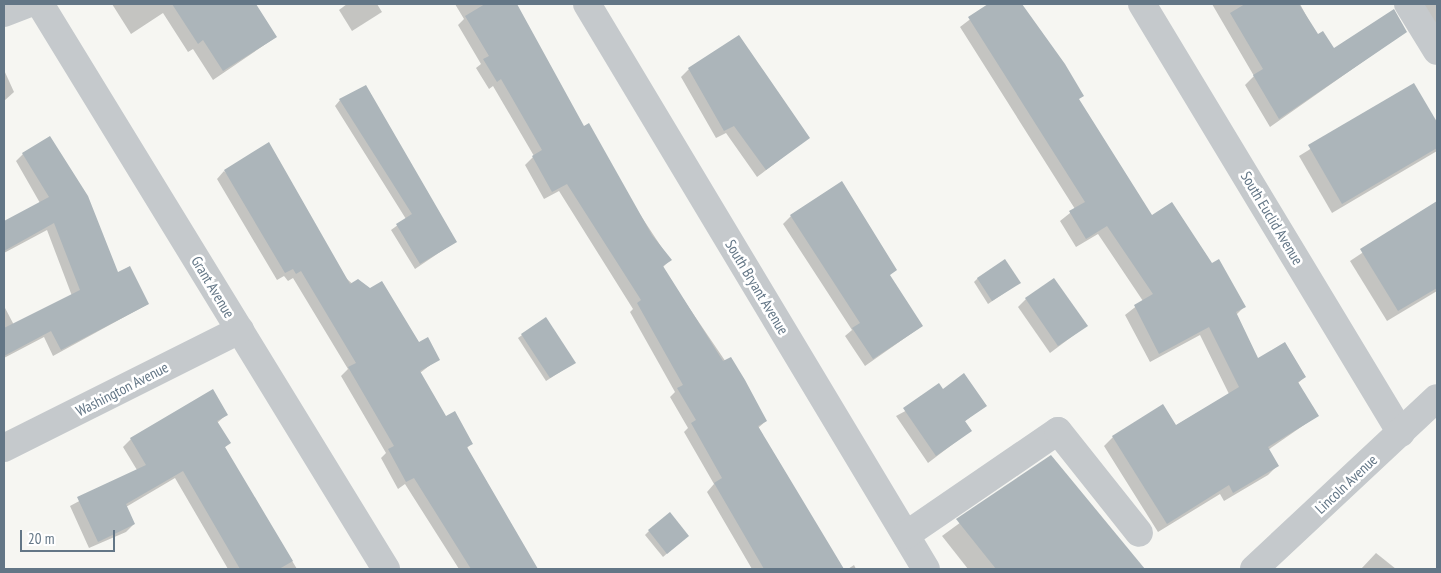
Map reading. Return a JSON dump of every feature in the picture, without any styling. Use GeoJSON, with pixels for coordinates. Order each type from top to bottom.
{"type":"FeatureCollection","features":[{"type":"Feature","properties":{"kind":"street"},"geometry":{"type":"LineString","coordinates":[[4,13],[27,4]]}},
{"type":"Feature","properties":{"kind":"street","name":"Grant Avenue"},"geometry":{"type":"LineString","coordinates":[[40,4],[386,569]]}},
{"type":"Feature","properties":{"kind":"street","name":"South Bryant Avenue"},"geometry":{"type":"LineString","coordinates":[[587,4],[926,569]]}},
{"type":"Feature","properties":{"kind":"street","name":"South Euclid Avenue"},"geometry":{"type":"LineString","coordinates":[[1142,4],[1402,433]]}},
{"type":"Feature","properties":{"kind":"street"},"geometry":{"type":"LineString","coordinates":[[1408,4],[1437,51]]}},
{"type":"Feature","properties":{"kind":"street","name":"Washington Avenue"},"geometry":{"type":"LineString","coordinates":[[4,448],[240,330]]}},
{"type":"Feature","properties":{"kind":"street","name":"Lincoln Avenue"},"geometry":{"type":"LineString","coordinates":[[1254,569],[1402,433],[1437,398]]}},
{"type":"Feature","properties":{"kind":"street"},"geometry":{"type":"LineString","coordinates":[[906,535],[1058,432],[1139,534]]}},
{"type":"Feature","properties":{"kind":"building"},"geometry":{"type":"Polygon","coordinates":[[[172,4],[256,4],[277,37],[223,71],[203,40],[198,44],[172,4]]]}},
{"type":"Feature","properties":{"kind":"building"},"geometry":{"type":"Polygon","coordinates":[[[485,4],[517,4],[584,126],[589,123],[652,235],[672,260],[663,266],[723,361],[731,357],[745,380],[767,421],[758,426],[844,569],[764,569],[714,483],[722,478],[691,423],[696,420],[677,388],[683,385],[637,303],[641,300],[567,184],[552,192],[532,156],[542,150],[501,79],[497,82],[483,59],[489,56],[465,16],[485,4]]]}},
{"type":"Feature","properties":{"kind":"building"},"geometry":{"type":"Polygon","coordinates":[[[988,4],[1022,4],[1065,64],[1084,96],[1079,99],[1152,215],[1172,202],[1212,263],[1219,259],[1246,307],[1236,312],[1258,358],[1285,342],[1306,377],[1298,382],[1319,416],[1268,447],[1279,466],[1233,493],[1229,485],[1167,524],[1112,436],[1163,404],[1176,425],[1239,387],[1209,327],[1159,354],[1134,305],[1153,294],[1107,226],[1086,239],[1069,211],[1085,202],[968,17],[988,4]]]}},
{"type":"Feature","properties":{"kind":"building"},"geometry":{"type":"Polygon","coordinates":[[[1245,4],[1299,4],[1318,34],[1323,31],[1334,48],[1394,9],[1407,32],[1279,119],[1253,75],[1263,69],[1230,13],[1245,4]]]}},
{"type":"Feature","properties":{"kind":"building"},"geometry":{"type":"Polygon","coordinates":[[[739,35],[810,138],[766,170],[734,126],[724,131],[688,68],[739,35]]]}},
{"type":"Feature","properties":{"kind":"building"},"geometry":{"type":"Polygon","coordinates":[[[1414,83],[1437,122],[1437,148],[1342,204],[1308,145],[1414,83]]]}},
{"type":"Feature","properties":{"kind":"building"},"geometry":{"type":"Polygon","coordinates":[[[366,85],[457,242],[420,264],[396,224],[412,214],[339,99],[366,85]]]}},
{"type":"Feature","properties":{"kind":"building"},"geometry":{"type":"Polygon","coordinates":[[[50,136],[88,196],[118,272],[130,266],[149,304],[61,350],[51,331],[4,356],[4,328],[80,290],[54,223],[4,251],[4,221],[49,197],[22,153],[50,136]]]}},
{"type":"Feature","properties":{"kind":"building"},"geometry":{"type":"Polygon","coordinates":[[[269,142],[350,284],[358,279],[370,288],[382,281],[419,342],[428,337],[440,360],[420,371],[446,416],[455,411],[473,444],[467,447],[538,569],[471,569],[414,478],[406,482],[388,449],[394,446],[348,367],[356,363],[301,271],[296,274],[293,269],[285,273],[224,170],[269,142]]]}},
{"type":"Feature","properties":{"kind":"building"},"geometry":{"type":"Polygon","coordinates":[[[842,181],[897,270],[890,275],[923,326],[873,359],[852,328],[860,323],[790,215],[842,181]]]}},
{"type":"Feature","properties":{"kind":"building"},"geometry":{"type":"Polygon","coordinates":[[[1437,201],[1437,288],[1398,311],[1360,249],[1437,201]]]}},
{"type":"Feature","properties":{"kind":"building"},"geometry":{"type":"Polygon","coordinates":[[[1005,259],[1021,283],[992,301],[977,278],[1005,259]]]}},
{"type":"Feature","properties":{"kind":"building"},"geometry":{"type":"Polygon","coordinates":[[[1054,278],[1088,326],[1058,346],[1025,298],[1054,278]]]}},
{"type":"Feature","properties":{"kind":"building"},"geometry":{"type":"Polygon","coordinates":[[[546,317],[576,363],[550,378],[521,334],[546,317]]]}},
{"type":"Feature","properties":{"kind":"building"},"geometry":{"type":"Polygon","coordinates":[[[964,373],[987,406],[965,421],[972,431],[936,456],[903,408],[939,383],[943,389],[964,373]]]}},
{"type":"Feature","properties":{"kind":"building"},"geometry":{"type":"Polygon","coordinates":[[[213,389],[228,415],[217,421],[231,443],[225,447],[293,561],[279,569],[240,569],[183,471],[126,504],[135,524],[98,542],[77,497],[146,465],[130,438],[213,389]]]}},
{"type":"Feature","properties":{"kind":"building"},"geometry":{"type":"Polygon","coordinates":[[[1051,455],[1145,569],[996,569],[956,519],[1051,455]]]}},
{"type":"Feature","properties":{"kind":"building"},"geometry":{"type":"Polygon","coordinates":[[[670,512],[689,536],[667,554],[648,530],[670,512]]]}}]}
